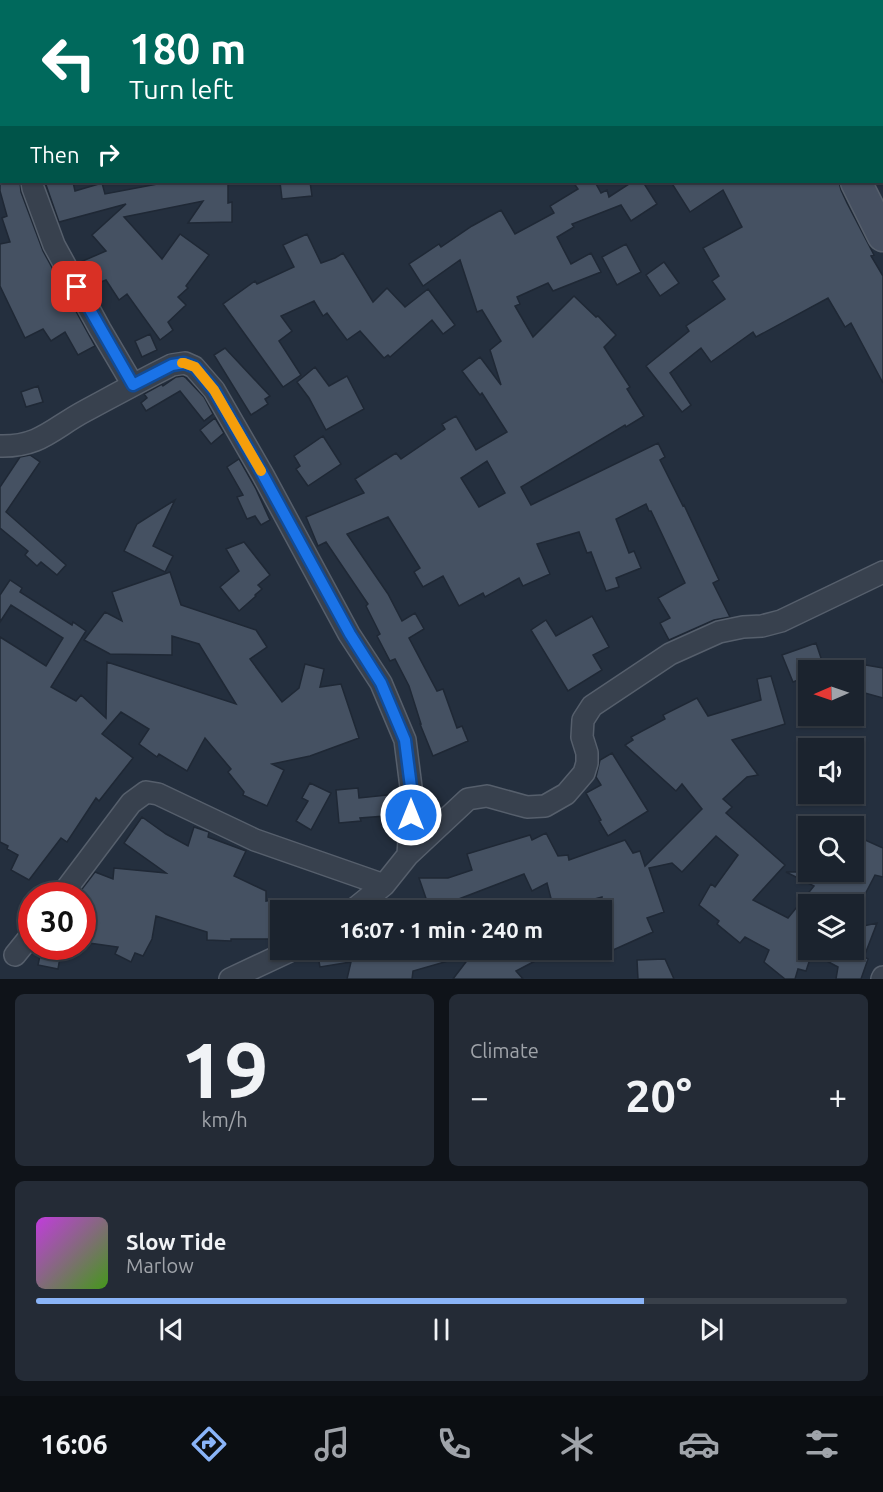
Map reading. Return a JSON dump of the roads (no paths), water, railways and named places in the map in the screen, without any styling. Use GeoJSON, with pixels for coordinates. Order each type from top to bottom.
{"type":"FeatureCollection","features":[{"type":"Feature","properties":{"kind":"street"},"geometry":{"type":"LineString","coordinates":[[32,183],[54,245],[133,385]]}},
{"type":"Feature","properties":{"kind":"street"},"geometry":{"type":"LineString","coordinates":[[856,183],[883,236]]}},
{"type":"Feature","properties":{"kind":"street"},"geometry":{"type":"LineString","coordinates":[[0,446],[27,444],[47,436],[78,415],[172,365],[184,363],[195,367],[214,390],[239,431],[350,634],[381,683],[405,740],[412,795],[408,855]]}},
{"type":"Feature","properties":{"kind":"street"},"geometry":{"type":"LineString","coordinates":[[365,900],[384,885],[408,855],[468,799],[487,796],[527,807],[545,806],[566,794],[584,773],[587,763],[587,753],[582,737],[583,720],[592,706],[670,654],[719,632],[781,621],[883,572]]}},
{"type":"Feature","properties":{"kind":"street"},"geometry":{"type":"LineString","coordinates":[[72,882],[131,803],[146,792],[158,794],[255,840],[384,885]]}},
{"type":"Feature","properties":{"kind":"street"},"geometry":{"type":"LineString","coordinates":[[15,955],[18,951]]}},
{"type":"Feature","properties":{"kind":"street"},"geometry":{"type":"LineString","coordinates":[[230,979],[271,960]]}}]}
